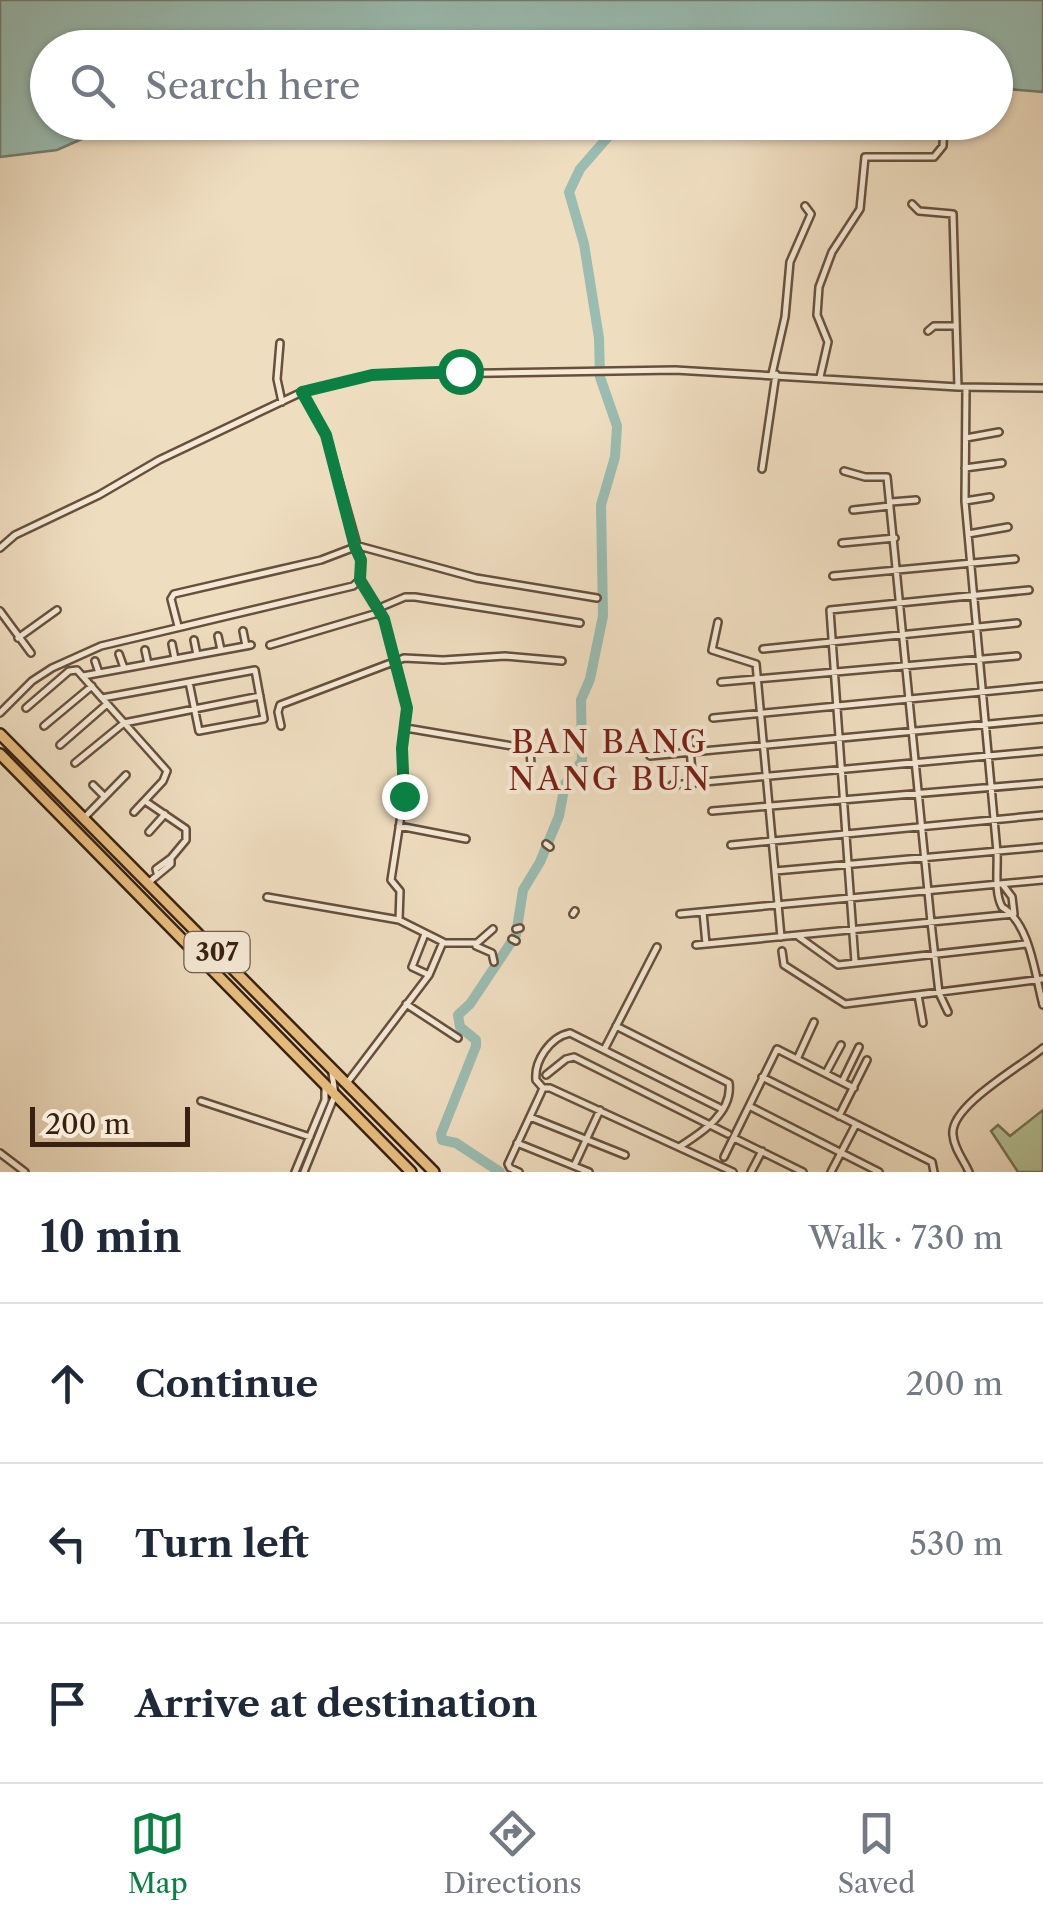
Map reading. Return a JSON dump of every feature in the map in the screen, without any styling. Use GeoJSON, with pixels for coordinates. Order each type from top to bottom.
{"type":"FeatureCollection","features":[{"type":"Feature","properties":{"kind":"main road","name":"307"},"geometry":{"type":"LineString","coordinates":[[0,734],[434,1172]]}},
{"type":"Feature","properties":{"kind":"main road","name":"307"},"geometry":{"type":"LineString","coordinates":[[0,754],[411,1172]]}},
{"type":"Feature","properties":{"kind":"main road"},"geometry":{"type":"LineString","coordinates":[[130,888],[142,887],[145,880]]}},
{"type":"Feature","properties":{"kind":"main road"},"geometry":{"type":"LineString","coordinates":[[154,912],[153,900],[166,900]]}},
{"type":"Feature","properties":{"kind":"street"},"geometry":{"type":"LineString","coordinates":[[820,377],[828,342],[817,315],[820,287],[832,252],[860,209],[864,160],[872,154],[938,155],[943,140]]}},
{"type":"Feature","properties":{"kind":"street"},"geometry":{"type":"LineString","coordinates":[[912,204],[919,211],[953,214],[958,388]]}},
{"type":"Feature","properties":{"kind":"street"},"geometry":{"type":"LineString","coordinates":[[762,469],[790,262],[811,214],[805,206]]}},
{"type":"Feature","properties":{"kind":"street"},"geometry":{"type":"LineString","coordinates":[[928,331],[934,326],[956,326]]}},
{"type":"Feature","properties":{"kind":"street"},"geometry":{"type":"LineString","coordinates":[[280,343],[277,379],[282,402]]}},
{"type":"Feature","properties":{"kind":"street"},"geometry":{"type":"LineString","coordinates":[[0,548],[15,535],[150,465],[302,392],[372,375],[604,370],[774,374],[958,388],[1043,388]]}},
{"type":"Feature","properties":{"kind":"street"},"geometry":{"type":"LineString","coordinates":[[966,388],[968,534],[1000,884],[998,901],[1014,914]]}},
{"type":"Feature","properties":{"kind":"street"},"geometry":{"type":"LineString","coordinates":[[302,392],[326,435],[361,560],[360,580],[380,610],[407,708],[402,748],[405,786],[390,880],[400,890],[399,920]]}},
{"type":"Feature","properties":{"kind":"street"},"geometry":{"type":"LineString","coordinates":[[966,438],[999,432]]}},
{"type":"Feature","properties":{"kind":"street"},"geometry":{"type":"LineString","coordinates":[[965,468],[1002,463]]}},
{"type":"Feature","properties":{"kind":"street"},"geometry":{"type":"LineString","coordinates":[[844,471],[865,477],[888,477],[931,922],[939,993],[948,1012]]}},
{"type":"Feature","properties":{"kind":"street"},"geometry":{"type":"LineString","coordinates":[[966,501],[990,497]]}},
{"type":"Feature","properties":{"kind":"street"},"geometry":{"type":"LineString","coordinates":[[853,510],[916,500]]}},
{"type":"Feature","properties":{"kind":"street"},"geometry":{"type":"LineString","coordinates":[[968,534],[1008,527]]}},
{"type":"Feature","properties":{"kind":"street"},"geometry":{"type":"LineString","coordinates":[[842,543],[895,538]]}},
{"type":"Feature","properties":{"kind":"street"},"geometry":{"type":"LineString","coordinates":[[178,626],[171,599],[174,594],[320,560],[355,546],[476,578],[597,598]]}},
{"type":"Feature","properties":{"kind":"street"},"geometry":{"type":"LineString","coordinates":[[834,576],[1015,559]]}},
{"type":"Feature","properties":{"kind":"street"},"geometry":{"type":"LineString","coordinates":[[0,713],[32,682],[68,658],[178,626],[287,604],[353,586],[360,580]]}},
{"type":"Feature","properties":{"kind":"street"},"geometry":{"type":"LineString","coordinates":[[855,962],[830,610],[1029,590]]}},
{"type":"Feature","properties":{"kind":"street"},"geometry":{"type":"LineString","coordinates":[[270,645],[380,610],[405,597],[580,623]]}},
{"type":"Feature","properties":{"kind":"street"},"geometry":{"type":"LineString","coordinates":[[18,638],[57,610]]}},
{"type":"Feature","properties":{"kind":"street"},"geometry":{"type":"LineString","coordinates":[[0,611],[31,653]]}},
{"type":"Feature","properties":{"kind":"street"},"geometry":{"type":"LineString","coordinates":[[718,622],[712,650],[756,664],[781,936]]}},
{"type":"Feature","properties":{"kind":"street"},"geometry":{"type":"LineString","coordinates":[[763,649],[1017,623]]}},
{"type":"Feature","properties":{"kind":"street"},"geometry":{"type":"LineString","coordinates":[[82,676],[248,645],[243,632]]}},
{"type":"Feature","properties":{"kind":"street"},"geometry":{"type":"LineString","coordinates":[[218,636],[221,650]]}},
{"type":"Feature","properties":{"kind":"street"},"geometry":{"type":"LineString","coordinates":[[194,640],[197,655]]}},
{"type":"Feature","properties":{"kind":"street"},"geometry":{"type":"LineString","coordinates":[[172,644],[175,659]]}},
{"type":"Feature","properties":{"kind":"street"},"geometry":{"type":"LineString","coordinates":[[145,650],[148,664]]}},
{"type":"Feature","properties":{"kind":"street"},"geometry":{"type":"LineString","coordinates":[[120,654],[124,668]]}},
{"type":"Feature","properties":{"kind":"street"},"geometry":{"type":"LineString","coordinates":[[281,726],[280,705],[343,684],[392,660],[505,656],[562,661]]}},
{"type":"Feature","properties":{"kind":"street"},"geometry":{"type":"LineString","coordinates":[[721,682],[1017,656]]}},
{"type":"Feature","properties":{"kind":"street"},"geometry":{"type":"LineString","coordinates":[[95,661],[98,673]]}},
{"type":"Feature","properties":{"kind":"street"},"geometry":{"type":"LineString","coordinates":[[26,708],[73,669],[82,676],[167,771],[163,781],[134,812]]}},
{"type":"Feature","properties":{"kind":"street"},"geometry":{"type":"LineString","coordinates":[[60,746],[105,701],[189,682],[255,670],[264,719],[199,732],[189,682]]}},
{"type":"Feature","properties":{"kind":"street"},"geometry":{"type":"LineString","coordinates":[[44,726],[92,686]]}},
{"type":"Feature","properties":{"kind":"street"},"geometry":{"type":"LineString","coordinates":[[713,718],[1043,686]]}},
{"type":"Feature","properties":{"kind":"street"},"geometry":{"type":"LineString","coordinates":[[75,763],[124,722],[260,696]]}},
{"type":"Feature","properties":{"kind":"street"},"geometry":{"type":"LineString","coordinates":[[650,756],[1043,719]]}},
{"type":"Feature","properties":{"kind":"street"},"geometry":{"type":"LineString","coordinates":[[405,728],[530,749],[531,764]]}},
{"type":"Feature","properties":{"kind":"street"},"geometry":{"type":"LineString","coordinates":[[689,738],[693,784]]}},
{"type":"Feature","properties":{"kind":"street"},"geometry":{"type":"LineString","coordinates":[[672,785],[1043,751]]}},
{"type":"Feature","properties":{"kind":"street"},"geometry":{"type":"LineString","coordinates":[[84,818],[126,775]]}},
{"type":"Feature","properties":{"kind":"street"},"geometry":{"type":"LineString","coordinates":[[712,811],[1043,783]]}},
{"type":"Feature","properties":{"kind":"street"},"geometry":{"type":"LineString","coordinates":[[93,785],[104,796]]}},
{"type":"Feature","properties":{"kind":"street"},"geometry":{"type":"LineString","coordinates":[[145,801],[184,827],[188,835],[171,858],[156,869],[157,874],[145,880]]}},
{"type":"Feature","properties":{"kind":"street"},"geometry":{"type":"LineString","coordinates":[[149,832],[165,814]]}},
{"type":"Feature","properties":{"kind":"street"},"geometry":{"type":"LineString","coordinates":[[732,845],[1043,815]]}},
{"type":"Feature","properties":{"kind":"street"},"geometry":{"type":"LineString","coordinates":[[399,826],[466,839]]}},
{"type":"Feature","properties":{"kind":"street"},"geometry":{"type":"LineString","coordinates":[[775,870],[1043,847]]}},
{"type":"Feature","properties":{"kind":"street"},"geometry":{"type":"LineString","coordinates":[[680,914],[1043,880]]}},
{"type":"Feature","properties":{"kind":"street"},"geometry":{"type":"LineString","coordinates":[[1000,884],[1012,897],[1014,914],[1040,980],[1043,1005]]}},
{"type":"Feature","properties":{"kind":"street"},"geometry":{"type":"LineString","coordinates":[[267,897],[399,920],[444,943],[471,944],[484,940],[493,929]]}},
{"type":"Feature","properties":{"kind":"street"},"geometry":{"type":"LineString","coordinates":[[703,912],[706,944]]}},
{"type":"Feature","properties":{"kind":"street"},"geometry":{"type":"LineString","coordinates":[[696,945],[1014,914]]}},
{"type":"Feature","properties":{"kind":"street"},"geometry":{"type":"LineString","coordinates":[[425,934],[412,967],[429,975]]}},
{"type":"Feature","properties":{"kind":"street"},"geometry":{"type":"LineString","coordinates":[[798,935],[836,964],[1026,944]]}},
{"type":"Feature","properties":{"kind":"street"},"geometry":{"type":"LineString","coordinates":[[347,1083],[429,975],[444,943]]}},
{"type":"Feature","properties":{"kind":"street"},"geometry":{"type":"LineString","coordinates":[[471,944],[492,953],[494,962]]}},
{"type":"Feature","properties":{"kind":"street"},"geometry":{"type":"LineString","coordinates":[[604,1050],[657,946]]}},
{"type":"Feature","properties":{"kind":"street"},"geometry":{"type":"LineString","coordinates":[[782,951],[784,965],[845,1004],[1040,980]]}},
{"type":"Feature","properties":{"kind":"street"},"geometry":{"type":"LineString","coordinates":[[918,996],[923,1023]]}},
{"type":"Feature","properties":{"kind":"street"},"geometry":{"type":"LineString","coordinates":[[406,1004],[458,1038]]}},
{"type":"Feature","properties":{"kind":"street"},"geometry":{"type":"LineString","coordinates":[[798,1058],[814,1022]]}},
{"type":"Feature","properties":{"kind":"street"},"geometry":{"type":"LineString","coordinates":[[616,1026],[724,1079],[730,1090],[711,1126],[679,1148]]}},
{"type":"Feature","properties":{"kind":"street"},"geometry":{"type":"LineString","coordinates":[[722,1109],[576,1035],[559,1035],[535,1070],[536,1080],[544,1088],[733,1172]]}},
{"type":"Feature","properties":{"kind":"street"},"geometry":{"type":"LineString","coordinates":[[826,1073],[841,1045]]}},
{"type":"Feature","properties":{"kind":"street"},"geometry":{"type":"LineString","coordinates":[[842,1082],[860,1047]]}},
{"type":"Feature","properties":{"kind":"street"},"geometry":{"type":"LineString","coordinates":[[969,1172],[953,1136],[955,1120],[964,1108],[1043,1048]]}},
{"type":"Feature","properties":{"kind":"street"},"geometry":{"type":"LineString","coordinates":[[724,1157],[730,1136],[777,1050],[854,1088]]}},
{"type":"Feature","properties":{"kind":"street"},"geometry":{"type":"LineString","coordinates":[[546,1074],[574,1057],[762,1151],[787,1169],[803,1172]]}},
{"type":"Feature","properties":{"kind":"street"},"geometry":{"type":"LineString","coordinates":[[840,1116],[868,1060]]}},
{"type":"Feature","properties":{"kind":"street"},"geometry":{"type":"LineString","coordinates":[[304,1172],[335,1095],[335,1080],[328,1066]]}},
{"type":"Feature","properties":{"kind":"street"},"geometry":{"type":"LineString","coordinates":[[762,1077],[932,1162],[934,1172]]}},
{"type":"Feature","properties":{"kind":"street"},"geometry":{"type":"LineString","coordinates":[[296,1172],[325,1100],[324,1084]]}},
{"type":"Feature","properties":{"kind":"street"},"geometry":{"type":"LineString","coordinates":[[519,1172],[508,1164],[544,1088]]}},
{"type":"Feature","properties":{"kind":"street"},"geometry":{"type":"LineString","coordinates":[[201,1100],[310,1136]]}},
{"type":"Feature","properties":{"kind":"street"},"geometry":{"type":"LineString","coordinates":[[748,1106],[879,1172]]}},
{"type":"Feature","properties":{"kind":"street"},"geometry":{"type":"LineString","coordinates":[[574,1166],[600,1110]]}},
{"type":"Feature","properties":{"kind":"street"},"geometry":{"type":"LineString","coordinates":[[530,1116],[625,1156]]}},
{"type":"Feature","properties":{"kind":"street"},"geometry":{"type":"LineString","coordinates":[[832,1172],[856,1124]]}},
{"type":"Feature","properties":{"kind":"street"},"geometry":{"type":"LineString","coordinates":[[516,1143],[588,1172]]}},
{"type":"Feature","properties":{"kind":"street"},"geometry":{"type":"LineString","coordinates":[[751,1172],[762,1151]]}},
{"type":"Feature","properties":{"kind":"street"},"geometry":{"type":"LineString","coordinates":[[0,1153],[24,1172]]}},
{"type":"Feature","properties":{"kind":"green space"},"geometry":{"type":"Polygon","coordinates":[[[1043,1110],[1043,1172],[1018,1172],[991,1131],[998,1125],[1010,1136],[1043,1110]]]}},
{"type":"Feature","properties":{"kind":"water"},"geometry":{"type":"Polygon","coordinates":[[[0,0],[1043,0],[1043,92],[1013,89],[1013,30],[30,30],[30,140],[80,140],[57,150],[0,157],[0,0]]]}},
{"type":"Feature","properties":{"kind":"waterway"},"geometry":{"type":"LineString","coordinates":[[500,1172],[456,1143],[442,1140],[441,1134],[476,1046],[476,1040],[460,1027],[458,1015],[470,1004],[516,935],[523,890],[540,862],[559,816],[565,784],[582,761],[581,700],[590,679],[603,616],[601,505],[615,457],[617,426],[600,377],[599,338],[584,244],[569,192],[580,169],[605,140]]}},
{"type":"Feature","properties":{"kind":"district","name":"BAN BANG NANG BUN"},"geometry":{"type":"Point","coordinates":[610,760]}},
{"type":"Feature","properties":{"kind":"route"},"geometry":{"type":"LineString","coordinates":[[404,796],[402,739],[407,708],[384,619],[360,580],[361,560],[326,435],[302,392],[372,375],[460,371]]}}]}
